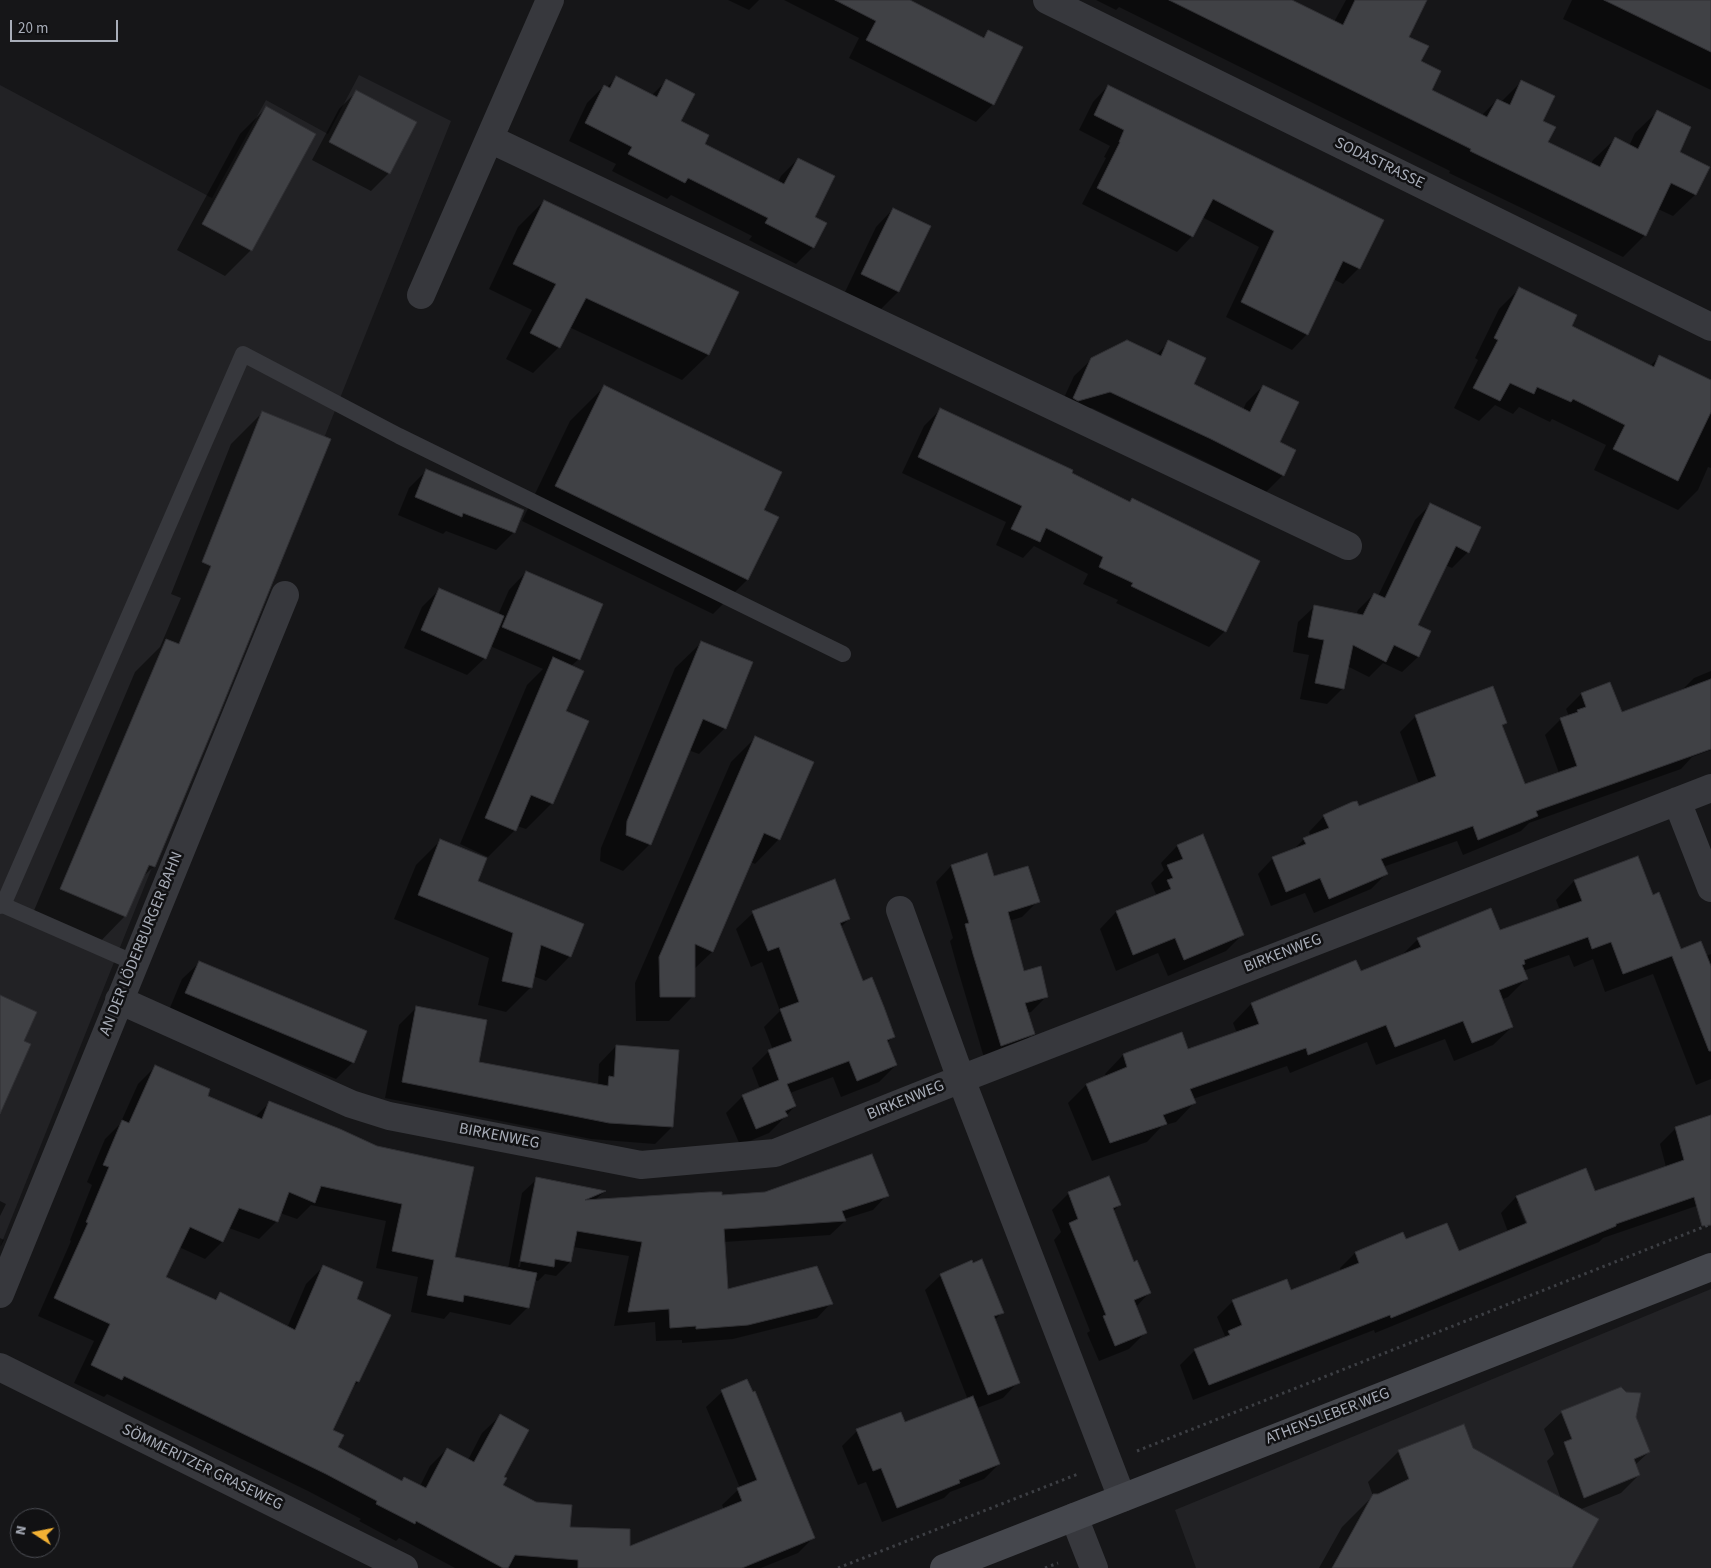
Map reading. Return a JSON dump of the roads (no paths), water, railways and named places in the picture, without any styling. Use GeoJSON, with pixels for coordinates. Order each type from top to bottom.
{"type":"FeatureCollection","features":[{"type":"Feature","properties":{"kind":"main road","name":"ATHENSLEBER WEG"},"geometry":{"type":"LineString","coordinates":[[944,1568],[1711,1267]]}},
{"type":"Feature","properties":{"kind":"street"},"geometry":{"type":"LineString","coordinates":[[421,294],[550,0]]}},
{"type":"Feature","properties":{"kind":"street","name":"SODASTRASSE"},"geometry":{"type":"LineString","coordinates":[[1047,0],[1711,327]]}},
{"type":"Feature","properties":{"kind":"street"},"geometry":{"type":"LineString","coordinates":[[490,139],[1348,546]]}},
{"type":"Feature","properties":{"kind":"street","name":"AN DER LÖDERBURGER BAHN"},"geometry":{"type":"LineString","coordinates":[[0,1294],[285,595]]}},
{"type":"Feature","properties":{"kind":"street","name":"BIRKENWEG"},"geometry":{"type":"LineString","coordinates":[[119,1000],[351,1104],[389,1116],[641,1164],[775,1154],[961,1079],[1711,788]]}},
{"type":"Feature","properties":{"kind":"street"},"geometry":{"type":"LineString","coordinates":[[1676,801],[1711,888]]}},
{"type":"Feature","properties":{"kind":"street"},"geometry":{"type":"LineString","coordinates":[[900,910],[961,1079],[1122,1498]]}},
{"type":"Feature","properties":{"kind":"street","name":"SÖMMERITZER GRASEWEG"},"geometry":{"type":"LineString","coordinates":[[0,1367],[404,1568]]}},
{"type":"Feature","properties":{"kind":"street"},"geometry":{"type":"LineString","coordinates":[[1074,1517],[1094,1568]]}},
{"type":"Feature","properties":{"kind":"lane"},"geometry":{"type":"LineString","coordinates":[[135,963],[1,905],[243,354],[399,436],[843,654]]}}]}
